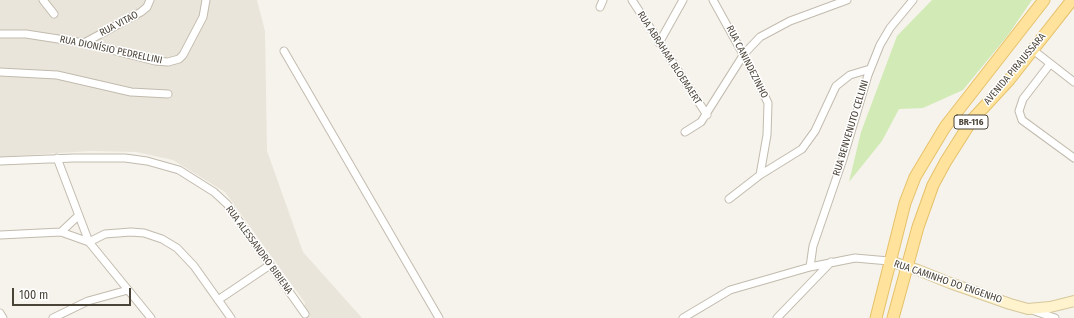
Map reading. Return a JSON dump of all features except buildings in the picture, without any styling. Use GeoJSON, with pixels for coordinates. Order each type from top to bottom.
{"type":"FeatureCollection","features":[{"type":"Feature","properties":{"kind":"main road","name":"AVENIDA PIRAJUSSARA"},"geometry":{"type":"LineString","coordinates":[[876,318],[904,203],[915,177],[946,127],[1044,0]]}},
{"type":"Feature","properties":{"kind":"main road","name":"AVENIDA PIRAJUSSARA"},"geometry":{"type":"LineString","coordinates":[[893,318],[927,201],[946,161],[972,120],[1009,80],[1072,0]]}},
{"type":"Feature","properties":{"kind":"street"},"geometry":{"type":"LineString","coordinates":[[43,0],[54,14]]}},
{"type":"Feature","properties":{"kind":"street","name":"RUA VITAO"},"geometry":{"type":"LineString","coordinates":[[84,42],[141,12],[147,7],[150,0]]}},
{"type":"Feature","properties":{"kind":"street","name":"RUA DIONÍSIO PEDRELLINI"},"geometry":{"type":"LineString","coordinates":[[0,34],[26,34],[84,42],[155,61],[174,61],[183,55],[190,43],[203,17],[206,0]]}},
{"type":"Feature","properties":{"kind":"street","name":"RUA ABRAHAM BLOEMAERT"},"geometry":{"type":"LineString","coordinates":[[632,0],[707,115]]}},
{"type":"Feature","properties":{"kind":"street"},"geometry":{"type":"LineString","coordinates":[[659,43],[683,0]]}},
{"type":"Feature","properties":{"kind":"street","name":"RUA CANINDEZINHO"},"geometry":{"type":"LineString","coordinates":[[713,0],[765,93],[768,104],[767,135],[760,175]]}},
{"type":"Feature","properties":{"kind":"street"},"geometry":{"type":"LineString","coordinates":[[684,132],[694,128],[707,115],[744,54],[753,43],[774,29],[847,0]]}},
{"type":"Feature","properties":{"kind":"street","name":"RUA BENVENUTO CELLINI"},"geometry":{"type":"LineString","coordinates":[[810,267],[813,246],[843,159],[870,69],[880,45],[890,28],[914,0]]}},
{"type":"Feature","properties":{"kind":"street"},"geometry":{"type":"LineString","coordinates":[[1032,50],[1074,82]]}},
{"type":"Feature","properties":{"kind":"street"},"geometry":{"type":"LineString","coordinates":[[284,51],[439,318]]}},
{"type":"Feature","properties":{"kind":"street"},"geometry":{"type":"LineString","coordinates":[[1050,64],[1023,99],[1019,111],[1022,120],[1074,158]]}},
{"type":"Feature","properties":{"kind":"street"},"geometry":{"type":"LineString","coordinates":[[729,199],[760,175],[802,149],[810,140],[830,96],[844,78],[859,71],[870,69]]}},
{"type":"Feature","properties":{"kind":"street"},"geometry":{"type":"LineString","coordinates":[[0,72],[57,75],[131,92],[168,94]]}},
{"type":"Feature","properties":{"kind":"street"},"geometry":{"type":"LineString","coordinates":[[57,158],[89,242],[151,318]]}},
{"type":"Feature","properties":{"kind":"street","name":"RUA ALESSANDRO BIBIENA"},"geometry":{"type":"LineString","coordinates":[[0,161],[57,158],[125,158],[147,161],[179,170],[214,192],[227,204],[305,314]]}},
{"type":"Feature","properties":{"kind":"street"},"geometry":{"type":"LineString","coordinates":[[61,232],[78,216]]}},
{"type":"Feature","properties":{"kind":"street"},"geometry":{"type":"LineString","coordinates":[[0,235],[61,232],[89,242],[105,234],[131,232],[144,233],[162,239],[181,253],[194,266],[231,318]]}},
{"type":"Feature","properties":{"kind":"street","name":"RUA CAMINHO DO ENGENHO"},"geometry":{"type":"LineString","coordinates":[[683,318],[730,290],[810,267],[855,258],[889,261],[907,266],[950,283],[1028,309],[1050,307],[1074,301]]}},
{"type":"Feature","properties":{"kind":"street"},"geometry":{"type":"LineString","coordinates":[[777,318],[831,262]]}},
{"type":"Feature","properties":{"kind":"street"},"geometry":{"type":"LineString","coordinates":[[218,300],[270,265]]}},
{"type":"Feature","properties":{"kind":"street"},"geometry":{"type":"LineString","coordinates":[[53,318],[88,301],[128,290]]}},
{"type":"Feature","properties":{"kind":"street"},"geometry":{"type":"LineString","coordinates":[[1028,309],[1055,318]]}},
{"type":"Feature","properties":{"kind":"street"},"geometry":{"type":"LineString","coordinates":[[0,313],[3,318]]}},
{"type":"Feature","properties":{"kind":"shaded area"},"geometry":{"type":"Polygon","coordinates":[[[0,0],[257,0],[265,31],[267,151],[303,252],[362,318],[309,318],[303,311],[305,303],[225,192],[173,160],[136,152],[90,151],[0,157],[0,0]]]}},
{"type":"Feature","properties":{"kind":"green space"},"geometry":{"type":"Polygon","coordinates":[[[932,0],[1032,0],[1008,35],[963,90],[923,108],[899,109],[882,141],[849,182],[861,132],[897,36],[932,0]]]}}]}
